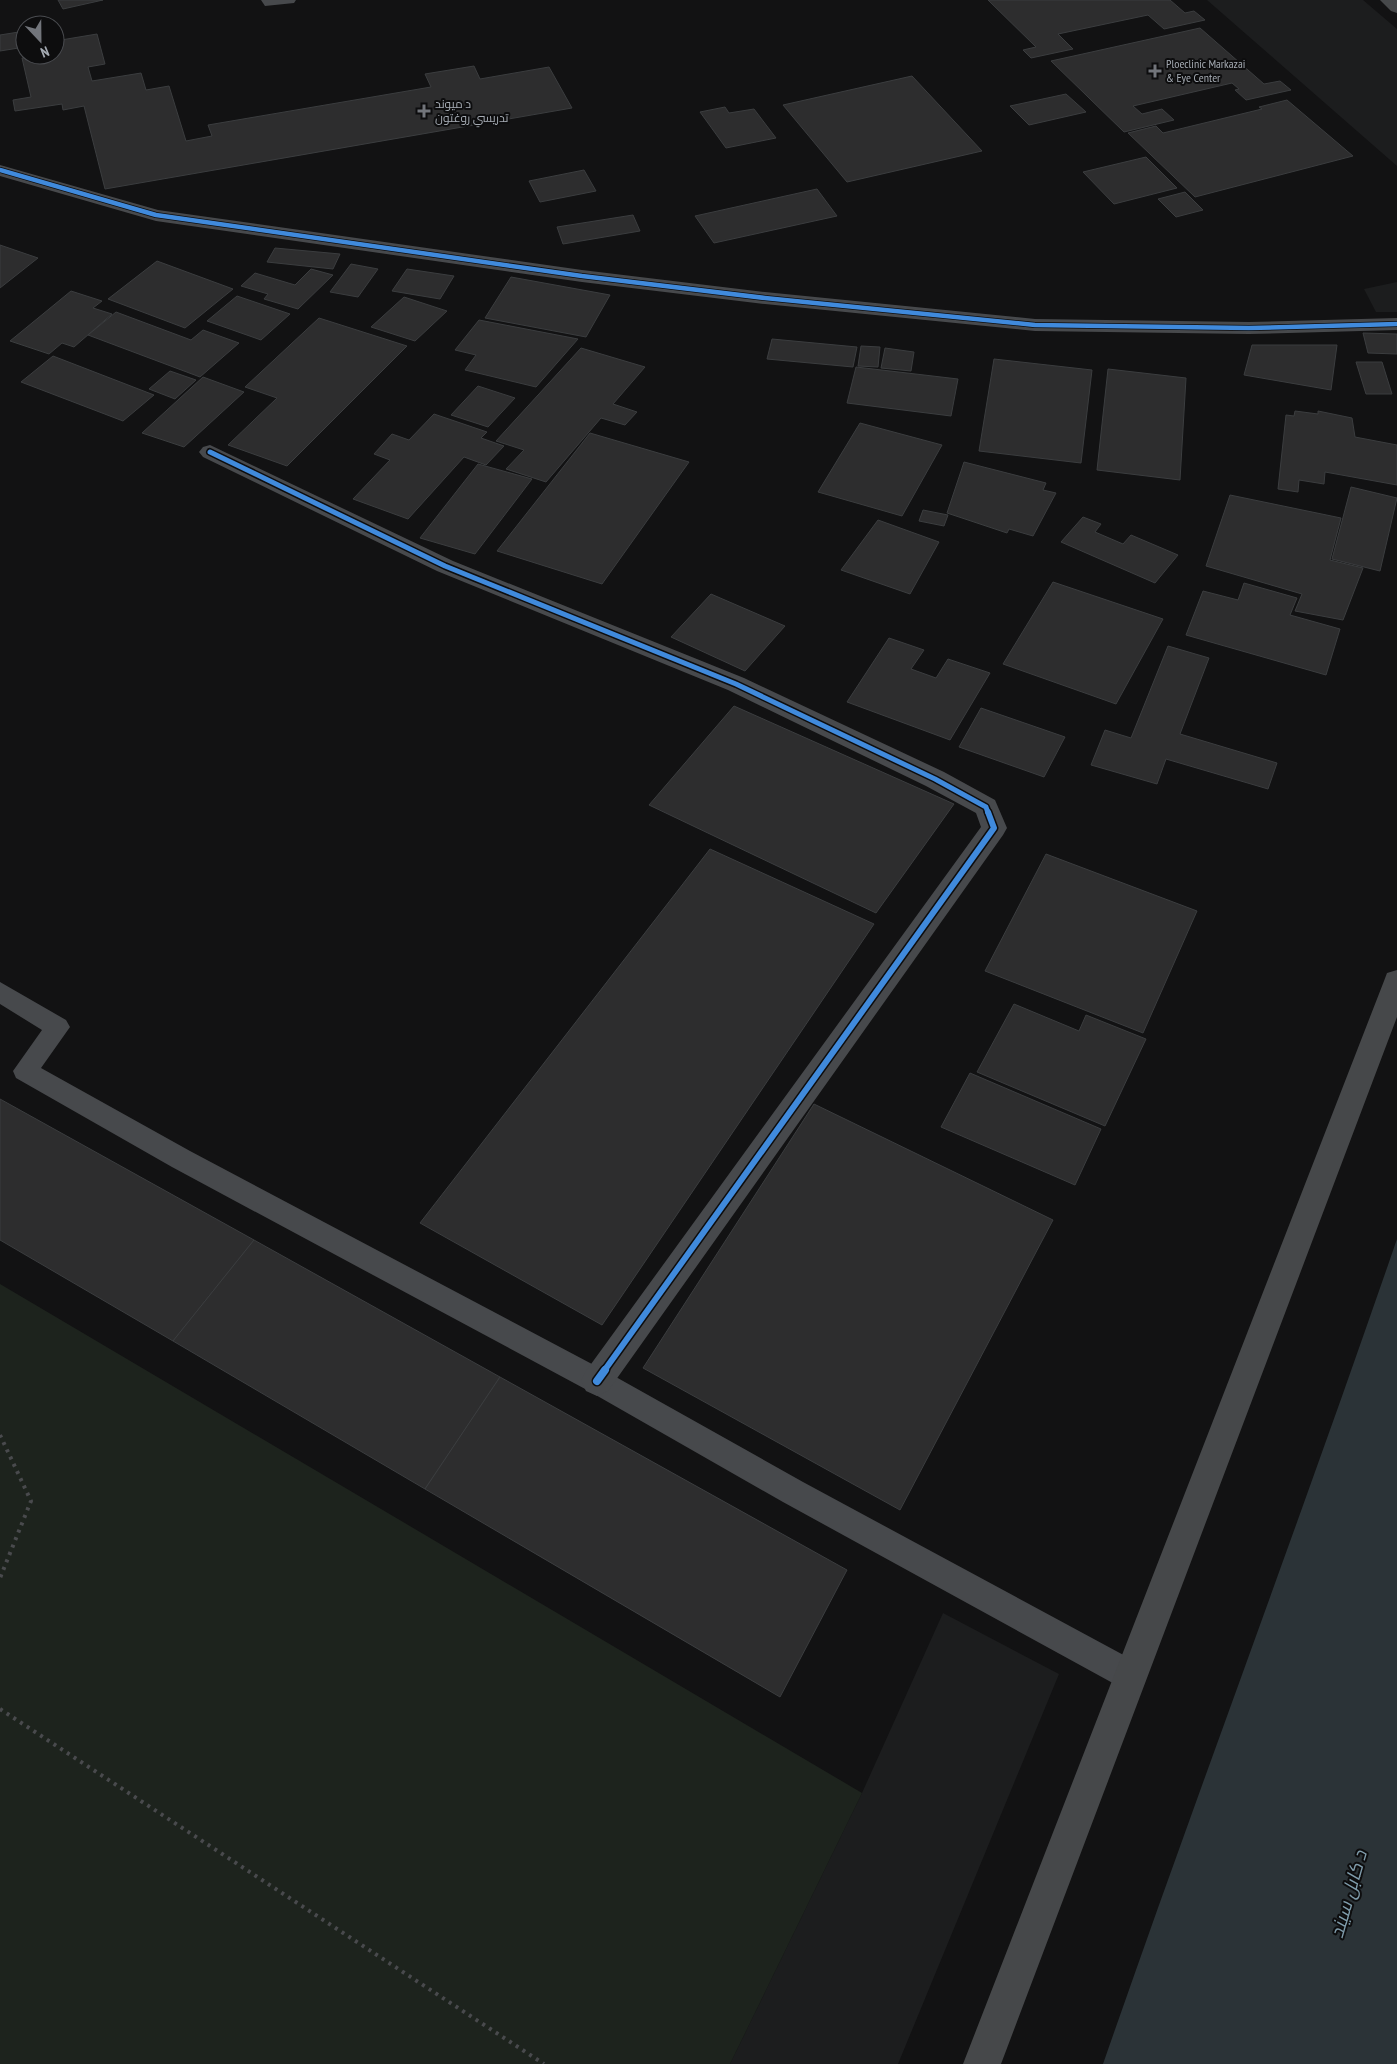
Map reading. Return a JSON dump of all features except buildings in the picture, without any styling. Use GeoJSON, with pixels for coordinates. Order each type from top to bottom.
{"type":"FeatureCollection","features":[{"type":"Feature","properties":{"kind":"main road"},"geometry":{"type":"LineString","coordinates":[[1388,0],[1397,8]]}},
{"type":"Feature","properties":{"kind":"main road"},"geometry":{"type":"LineString","coordinates":[[982,2064],[1397,981]]}},
{"type":"Feature","properties":{"kind":"street"},"geometry":{"type":"LineString","coordinates":[[0,170],[156,215],[582,276],[765,298],[1035,325],[1249,328],[1397,324]]}},
{"type":"Feature","properties":{"kind":"street"},"geometry":{"type":"LineString","coordinates":[[210,452],[445,566],[736,684],[935,779],[986,807],[994,828],[597,1381]]}},
{"type":"Feature","properties":{"kind":"lane"},"geometry":{"type":"LineString","coordinates":[[268,0],[270,3],[288,0]]}},
{"type":"Feature","properties":{"kind":"lane"},"geometry":{"type":"LineString","coordinates":[[0,992],[58,1027],[25,1071],[181,1159],[597,1381],[793,1492],[1131,1676]]}},
{"type":"Feature","properties":{"kind":"path"},"geometry":{"type":"LineString","coordinates":[[0,1435],[31,1501],[0,1578]]}},
{"type":"Feature","properties":{"kind":"path"},"geometry":{"type":"LineString","coordinates":[[0,1709],[544,2064]]}},
{"type":"Feature","properties":{"kind":"shaded area"},"geometry":{"type":"Polygon","coordinates":[[[1207,0],[1363,0],[1397,29],[1397,166],[1207,0]]]}},
{"type":"Feature","properties":{"kind":"shaded area"},"geometry":{"type":"Polygon","coordinates":[[[1397,282],[1397,312],[1376,312],[1364,289],[1397,282]]]}},
{"type":"Feature","properties":{"kind":"shaded area"},"geometry":{"type":"Polygon","coordinates":[[[0,1284],[862,1793],[730,2064],[0,2064],[0,1284]]]}},
{"type":"Feature","properties":{"kind":"shaded area"},"geometry":{"type":"Polygon","coordinates":[[[943,1613],[1059,1674],[898,2064],[730,2064],[862,1793],[943,1613]]]}},
{"type":"Feature","properties":{"kind":"water","name":"د کابل سيند"},"geometry":{"type":"Polygon","coordinates":[[[1397,1239],[1397,2064],[1103,2064],[1324,1446],[1397,1239]]]}},
{"type":"Feature","properties":{"kind":"cycle path"},"geometry":{"type":"LineString","coordinates":[[0,170],[156,215],[582,276],[765,298],[1035,325],[1249,328],[1397,324]]}},
{"type":"Feature","properties":{"kind":"cycle path"},"geometry":{"type":"LineString","coordinates":[[210,452],[445,566],[736,684],[935,779],[986,807],[994,828],[597,1381]]}},
{"type":"Feature","properties":{"kind":"place","name":"Ploeclinic Markazai & Eye Center"},"geometry":{"type":"Point","coordinates":[1155,71]}},
{"type":"Feature","properties":{"kind":"place","name":"د میوند تدریسي روغتون"},"geometry":{"type":"Point","coordinates":[424,111]}}]}
